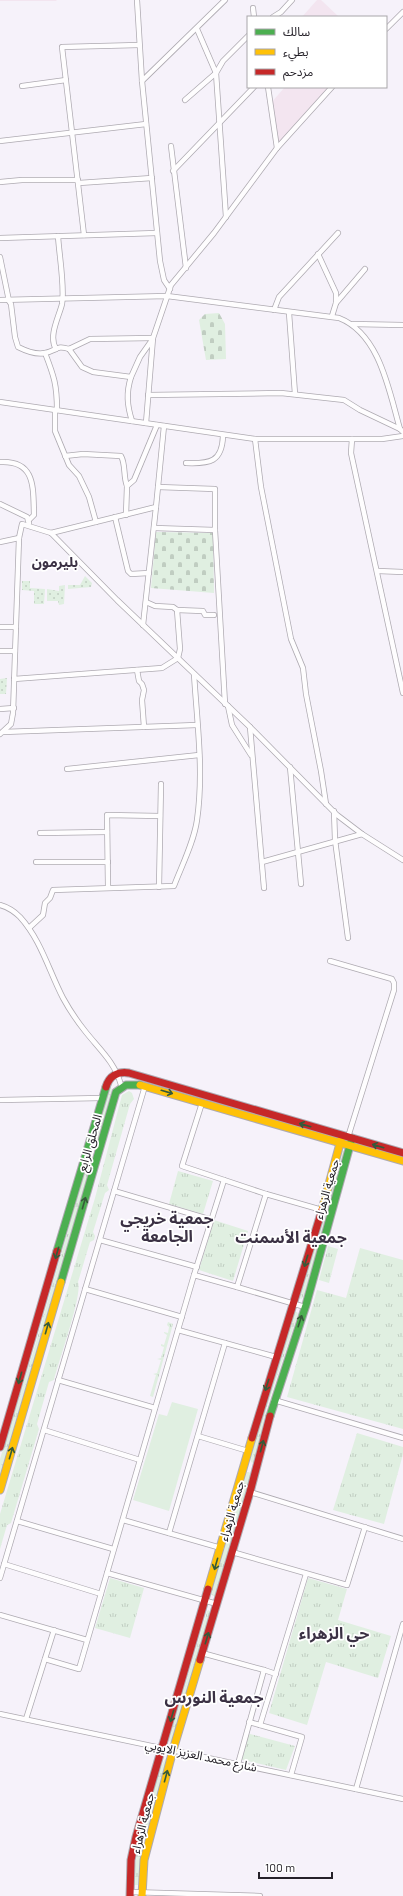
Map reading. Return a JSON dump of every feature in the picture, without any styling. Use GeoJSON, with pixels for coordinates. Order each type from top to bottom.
{"type":"FeatureCollection","features":[{"type":"Feature","properties":{"kind":"street"},"geometry":{"type":"LineString","coordinates":[[137,0],[142,81],[157,233],[164,280],[170,289]]}},
{"type":"Feature","properties":{"kind":"street"},"geometry":{"type":"LineString","coordinates":[[142,81],[225,0]]}},
{"type":"Feature","properties":{"kind":"street"},"geometry":{"type":"LineString","coordinates":[[275,16],[281,12],[292,0]]}},
{"type":"Feature","properties":{"kind":"street"},"geometry":{"type":"LineString","coordinates":[[253,8],[254,16]]}},
{"type":"Feature","properties":{"kind":"street"},"geometry":{"type":"LineString","coordinates":[[387,29],[403,12]]}},
{"type":"Feature","properties":{"kind":"street"},"geometry":{"type":"LineString","coordinates":[[197,29],[216,73],[226,217]]}},
{"type":"Feature","properties":{"kind":"street"},"geometry":{"type":"LineString","coordinates":[[185,100],[216,73],[223,61],[247,37]]}},
{"type":"Feature","properties":{"kind":"street"},"geometry":{"type":"LineString","coordinates":[[84,235],[62,47],[139,45]]}},
{"type":"Feature","properties":{"kind":"street"},"geometry":{"type":"LineString","coordinates":[[22,86],[66,80]]}},
{"type":"Feature","properties":{"kind":"street"},"geometry":{"type":"LineString","coordinates":[[173,171],[253,88]]}},
{"type":"Feature","properties":{"kind":"street"},"geometry":{"type":"LineString","coordinates":[[268,88],[277,148]]}},
{"type":"Feature","properties":{"kind":"street"},"geometry":{"type":"LineString","coordinates":[[146,423],[153,338],[170,289],[277,148],[331,88]]}},
{"type":"Feature","properties":{"kind":"street"},"geometry":{"type":"LineString","coordinates":[[0,141],[146,124]]}},
{"type":"Feature","properties":{"kind":"street"},"geometry":{"type":"LineString","coordinates":[[171,146],[186,268]]}},
{"type":"Feature","properties":{"kind":"street"},"geometry":{"type":"LineString","coordinates":[[0,182],[22,180],[79,182],[152,178]]}},
{"type":"Feature","properties":{"kind":"street"},"geometry":{"type":"LineString","coordinates":[[0,238],[157,233]]}},
{"type":"Feature","properties":{"kind":"street"},"geometry":{"type":"LineString","coordinates":[[274,310],[279,297],[338,233]]}},
{"type":"Feature","properties":{"kind":"street"},"geometry":{"type":"LineString","coordinates":[[56,349],[54,345],[55,330],[62,298],[58,236]]}},
{"type":"Feature","properties":{"kind":"street"},"geometry":{"type":"LineString","coordinates":[[318,254],[336,293],[336,302],[332,316]]}},
{"type":"Feature","properties":{"kind":"street"},"geometry":{"type":"LineString","coordinates":[[0,257],[8,301],[11,304],[15,337],[18,347],[28,352],[45,353],[60,346],[69,349],[82,367],[93,372],[131,377]]}},
{"type":"Feature","properties":{"kind":"street"},"geometry":{"type":"LineString","coordinates":[[336,302],[365,270]]}},
{"type":"Feature","properties":{"kind":"street"},"geometry":{"type":"LineString","coordinates":[[0,300],[167,296],[289,313],[332,316],[352,324],[403,326]]}},
{"type":"Feature","properties":{"kind":"street"},"geometry":{"type":"LineString","coordinates":[[289,313],[295,394]]}},
{"type":"Feature","properties":{"kind":"street"},"geometry":{"type":"LineString","coordinates":[[352,324],[367,340],[384,372],[401,430]]}},
{"type":"Feature","properties":{"kind":"street"},"geometry":{"type":"LineString","coordinates":[[69,349],[90,339],[153,338]]}},
{"type":"Feature","properties":{"kind":"street"},"geometry":{"type":"LineString","coordinates":[[132,421],[128,406],[127,391],[131,377],[140,357],[153,338]]}},
{"type":"Feature","properties":{"kind":"street"},"geometry":{"type":"LineString","coordinates":[[45,353],[54,376],[57,389],[55,431],[69,465],[79,476],[89,497],[96,522]]}},
{"type":"Feature","properties":{"kind":"street"},"geometry":{"type":"LineString","coordinates":[[148,395],[295,394],[344,400],[360,410],[401,430]]}},
{"type":"Feature","properties":{"kind":"street"},"geometry":{"type":"LineString","coordinates":[[0,402],[224,436],[255,439],[382,438],[403,436]]}},
{"type":"Feature","properties":{"kind":"street"},"geometry":{"type":"LineString","coordinates":[[127,486],[134,480],[157,425]]}},
{"type":"Feature","properties":{"kind":"street"},"geometry":{"type":"LineString","coordinates":[[143,625],[164,426]]}},
{"type":"Feature","properties":{"kind":"street"},"geometry":{"type":"LineString","coordinates":[[186,464],[209,463],[219,456],[223,448],[224,436]]}},
{"type":"Feature","properties":{"kind":"street"},"geometry":{"type":"LineString","coordinates":[[352,438],[352,453],[400,669],[403,694]]}},
{"type":"Feature","properties":{"kind":"street"},"geometry":{"type":"LineString","coordinates":[[255,439],[261,486],[290,631],[303,668],[306,694],[326,804]]}},
{"type":"Feature","properties":{"kind":"street"},"geometry":{"type":"LineString","coordinates":[[65,456],[83,454],[121,456],[124,460],[125,481],[127,486],[126,515]]}},
{"type":"Feature","properties":{"kind":"street"},"geometry":{"type":"LineString","coordinates":[[0,462],[10,462],[24,467],[27,470],[33,484],[34,515],[29,524]]}},
{"type":"Feature","properties":{"kind":"street"},"geometry":{"type":"LineString","coordinates":[[158,487],[215,488],[215,530],[227,705],[232,724],[252,756]]}},
{"type":"Feature","properties":{"kind":"street"},"geometry":{"type":"LineString","coordinates":[[0,504],[27,517],[29,524]]}},
{"type":"Feature","properties":{"kind":"street"},"geometry":{"type":"LineString","coordinates":[[51,533],[156,507]]}},
{"type":"Feature","properties":{"kind":"street"},"geometry":{"type":"LineString","coordinates":[[115,517],[128,571],[131,574],[149,573]]}},
{"type":"Feature","properties":{"kind":"street"},"geometry":{"type":"LineString","coordinates":[[1,733],[11,724],[14,708],[19,538],[22,524],[29,524],[51,533],[143,625],[250,727],[334,812],[362,834],[403,860]]}},
{"type":"Feature","properties":{"kind":"street"},"geometry":{"type":"LineString","coordinates":[[154,528],[215,530]]}},
{"type":"Feature","properties":{"kind":"street"},"geometry":{"type":"LineString","coordinates":[[0,542],[19,538]]}},
{"type":"Feature","properties":{"kind":"street"},"geometry":{"type":"LineString","coordinates":[[378,571],[403,572]]}},
{"type":"Feature","properties":{"kind":"street"},"geometry":{"type":"LineString","coordinates":[[146,602],[155,606],[173,607],[177,610],[203,611],[206,615],[214,615]]}},
{"type":"Feature","properties":{"kind":"street"},"geometry":{"type":"LineString","coordinates":[[14,679],[162,668],[178,658],[180,649],[177,610]]}},
{"type":"Feature","properties":{"kind":"street"},"geometry":{"type":"LineString","coordinates":[[0,627],[16,627]]}},
{"type":"Feature","properties":{"kind":"street"},"geometry":{"type":"LineString","coordinates":[[0,651],[15,651]]}},
{"type":"Feature","properties":{"kind":"street"},"geometry":{"type":"LineString","coordinates":[[137,670],[139,682],[142,684],[144,690],[142,700],[144,727]]}},
{"type":"Feature","properties":{"kind":"street"},"geometry":{"type":"LineString","coordinates":[[29,928],[43,915],[44,906],[50,898],[53,890],[174,886],[197,820],[200,778],[194,674]]}},
{"type":"Feature","properties":{"kind":"street"},"geometry":{"type":"LineString","coordinates":[[0,709],[14,708]]}},
{"type":"Feature","properties":{"kind":"street"},"geometry":{"type":"LineString","coordinates":[[1,733],[197,726]]}},
{"type":"Feature","properties":{"kind":"street"},"geometry":{"type":"LineString","coordinates":[[250,727],[264,888]]}},
{"type":"Feature","properties":{"kind":"street"},"geometry":{"type":"LineString","coordinates":[[67,769],[199,755]]}},
{"type":"Feature","properties":{"kind":"street"},"geometry":{"type":"LineString","coordinates":[[290,767],[302,884]]}},
{"type":"Feature","properties":{"kind":"street"},"geometry":{"type":"LineString","coordinates":[[159,887],[161,784]]}},
{"type":"Feature","properties":{"kind":"street"},"geometry":{"type":"LineString","coordinates":[[334,812],[335,840],[348,938]]}},
{"type":"Feature","properties":{"kind":"street"},"geometry":{"type":"LineString","coordinates":[[108,888],[107,815],[160,816]]}},
{"type":"Feature","properties":{"kind":"street"},"geometry":{"type":"LineString","coordinates":[[40,833],[107,832]]}},
{"type":"Feature","properties":{"kind":"street"},"geometry":{"type":"LineString","coordinates":[[262,862],[335,840],[362,834]]}},
{"type":"Feature","properties":{"kind":"street"},"geometry":{"type":"LineString","coordinates":[[36,862],[108,862]]}},
{"type":"Feature","properties":{"kind":"street"},"geometry":{"type":"LineString","coordinates":[[0,905],[6,906],[20,916],[29,928],[63,999],[84,1030],[108,1057],[118,1073],[121,1085],[130,1083],[145,1086],[346,1140],[403,1153]]}},
{"type":"Feature","properties":{"kind":"street"},"geometry":{"type":"LineString","coordinates":[[330,961],[392,978],[394,983],[394,990],[346,1140]]}},
{"type":"Feature","properties":{"kind":"street"},"geometry":{"type":"LineString","coordinates":[[118,1073],[129,1073],[346,1140],[403,1161]]}},
{"type":"Feature","properties":{"kind":"street","name":"المحلق الرابع"},"geometry":{"type":"LineString","coordinates":[[0,1447],[107,1082],[111,1077],[118,1073]]}},
{"type":"Feature","properties":{"kind":"street","name":"المحلق الرابع"},"geometry":{"type":"LineString","coordinates":[[0,1490],[116,1092],[121,1085]]}},
{"type":"Feature","properties":{"kind":"street"},"geometry":{"type":"LineString","coordinates":[[0,1578],[145,1086]]}},
{"type":"Feature","properties":{"kind":"street"},"geometry":{"type":"LineString","coordinates":[[0,1100],[102,1098]]}},
{"type":"Feature","properties":{"kind":"street"},"geometry":{"type":"LineString","coordinates":[[202,1102],[182,1166],[266,1194],[322,1210]]}},
{"type":"Feature","properties":{"kind":"street","name":"جمعية الزهراء"},"geometry":{"type":"LineString","coordinates":[[346,1140],[305,1307],[274,1400],[250,1492],[173,1750],[144,1860],[142,1894],[130,1894],[131,1860],[136,1837],[276,1358],[322,1210],[346,1140]]}},
{"type":"Feature","properties":{"kind":"street"},"geometry":{"type":"LineString","coordinates":[[87,1150],[98,1154]]}},
{"type":"Feature","properties":{"kind":"street"},"geometry":{"type":"LineString","coordinates":[[45,1659],[79,1669],[194,1275],[224,1180]]}},
{"type":"Feature","properties":{"kind":"street"},"geometry":{"type":"LineString","coordinates":[[114,1191],[212,1220]]}},
{"type":"Feature","properties":{"kind":"street"},"geometry":{"type":"LineString","coordinates":[[237,1287],[266,1194]]}},
{"type":"Feature","properties":{"kind":"street"},"geometry":{"type":"LineString","coordinates":[[100,1240],[197,1268]]}},
{"type":"Feature","properties":{"kind":"street"},"geometry":{"type":"LineString","coordinates":[[194,1275],[305,1307]]}},
{"type":"Feature","properties":{"kind":"street"},"geometry":{"type":"LineString","coordinates":[[85,1289],[182,1317]]}},
{"type":"Feature","properties":{"kind":"street"},"geometry":{"type":"LineString","coordinates":[[178,1330],[276,1358]]}},
{"type":"Feature","properties":{"kind":"street"},"geometry":{"type":"LineString","coordinates":[[169,1533],[225,1343]]}},
{"type":"Feature","properties":{"kind":"street"},"geometry":{"type":"LineString","coordinates":[[58,1380],[155,1408]]}},
{"type":"Feature","properties":{"kind":"street"},"geometry":{"type":"LineString","coordinates":[[274,1400],[403,1438]]}},
{"type":"Feature","properties":{"kind":"street"},"geometry":{"type":"LineString","coordinates":[[44,1430],[140,1460]]}},
{"type":"Feature","properties":{"kind":"street"},"geometry":{"type":"LineString","coordinates":[[198,1436],[248,1451]]}},
{"type":"Feature","properties":{"kind":"street"},"geometry":{"type":"LineString","coordinates":[[244,1465],[256,1468]]}},
{"type":"Feature","properties":{"kind":"street"},"geometry":{"type":"LineString","coordinates":[[250,1492],[403,1539]]}},
{"type":"Feature","properties":{"kind":"street"},"geometry":{"type":"LineString","coordinates":[[122,1520],[221,1548]]}},
{"type":"Feature","properties":{"kind":"street"},"geometry":{"type":"LineString","coordinates":[[17,1522],[113,1549]]}},
{"type":"Feature","properties":{"kind":"street"},"geometry":{"type":"LineString","coordinates":[[232,1552],[347,1585],[365,1527]]}},
{"type":"Feature","properties":{"kind":"street"},"geometry":{"type":"LineString","coordinates":[[4,1564],[101,1594]]}},
{"type":"Feature","properties":{"kind":"street"},"geometry":{"type":"LineString","coordinates":[[107,1573],[217,1604]]}},
{"type":"Feature","properties":{"kind":"street"},"geometry":{"type":"LineString","coordinates":[[260,1725],[306,1574]]}},
{"type":"Feature","properties":{"kind":"street"},"geometry":{"type":"LineString","coordinates":[[0,1615],[87,1640]]}},
{"type":"Feature","properties":{"kind":"street"},"geometry":{"type":"LineString","coordinates":[[356,1789],[403,1624]]}},
{"type":"Feature","properties":{"kind":"street"},"geometry":{"type":"LineString","coordinates":[[26,1719],[54,1630]]}},
{"type":"Feature","properties":{"kind":"street"},"geometry":{"type":"LineString","coordinates":[[398,1643],[403,1645]]}},
{"type":"Feature","properties":{"kind":"street"},"geometry":{"type":"LineString","coordinates":[[202,1653],[276,1674]]}},
{"type":"Feature","properties":{"kind":"street"},"geometry":{"type":"LineString","coordinates":[[238,1764],[264,1670]]}},
{"type":"Feature","properties":{"kind":"street","name":"شارع محمد العزيز الايوبي"},"geometry":{"type":"LineString","coordinates":[[0,1714],[403,1799]]}},
{"type":"Feature","properties":{"kind":"street"},"geometry":{"type":"LineString","coordinates":[[249,1722],[302,1737],[291,1775]]}},
{"type":"Feature","properties":{"kind":"street"},"geometry":{"type":"LineString","coordinates":[[142,1894],[260,1896]]}},
{"type":"Feature","properties":{"kind":"shaded area"},"geometry":{"type":"Polygon","coordinates":[[[56,0],[57,1],[0,1],[56,0]]]}},
{"type":"Feature","properties":{"kind":"shaded area"},"geometry":{"type":"Polygon","coordinates":[[[317,0],[321,0],[338,16],[303,16],[317,0]]]}},
{"type":"Feature","properties":{"kind":"shaded area"},"geometry":{"type":"Polygon","coordinates":[[[284,88],[332,88],[277,148],[271,103],[284,88]]]}},
{"type":"Feature","properties":{"kind":"green space"},"geometry":{"type":"Polygon","coordinates":[[[219,313],[225,324],[226,359],[206,360],[199,320],[205,314],[219,313]]]}},
{"type":"Feature","properties":{"kind":"green space"},"geometry":{"type":"Polygon","coordinates":[[[156,532],[213,533],[214,593],[151,588],[156,532]]]}},
{"type":"Feature","properties":{"kind":"green space"},"geometry":{"type":"Polygon","coordinates":[[[85,576],[92,583],[91,587],[68,589],[68,585],[80,585],[85,576]]]}},
{"type":"Feature","properties":{"kind":"green space"},"geometry":{"type":"Polygon","coordinates":[[[22,581],[30,581],[30,588],[45,589],[44,604],[34,604],[34,591],[22,590],[22,581]]]}},
{"type":"Feature","properties":{"kind":"green space"},"geometry":{"type":"Polygon","coordinates":[[[65,585],[64,604],[59,605],[58,601],[47,601],[47,589],[59,591],[59,586],[65,585]]]}},
{"type":"Feature","properties":{"kind":"green space"},"geometry":{"type":"Polygon","coordinates":[[[7,678],[6,694],[0,694],[0,679],[7,678]]]}},
{"type":"Feature","properties":{"kind":"green space"},"geometry":{"type":"Polygon","coordinates":[[[109,1087],[112,1089],[96,1148],[93,1149],[92,1147],[109,1087]]]}},
{"type":"Feature","properties":{"kind":"green space"},"geometry":{"type":"Polygon","coordinates":[[[129,1091],[132,1093],[134,1099],[130,1104],[107,1185],[109,1190],[105,1193],[93,1232],[95,1236],[94,1240],[90,1242],[78,1282],[79,1289],[74,1314],[54,1380],[49,1382],[37,1424],[39,1429],[11,1523],[7,1525],[0,1549],[0,1514],[95,1198],[122,1095],[129,1091]]]}},
{"type":"Feature","properties":{"kind":"green space"},"geometry":{"type":"Polygon","coordinates":[[[341,1150],[344,1151],[330,1207],[309,1280],[303,1298],[301,1299],[299,1297],[314,1250],[341,1150]]]}},
{"type":"Feature","properties":{"kind":"green space"},"geometry":{"type":"Polygon","coordinates":[[[91,1156],[93,1158],[85,1187],[0,1474],[0,1459],[34,1349],[89,1157],[91,1156]]]}},
{"type":"Feature","properties":{"kind":"green space"},"geometry":{"type":"Polygon","coordinates":[[[178,1171],[213,1181],[203,1214],[169,1204],[178,1171]]]}},
{"type":"Feature","properties":{"kind":"green space"},"geometry":{"type":"Polygon","coordinates":[[[214,1220],[248,1231],[233,1281],[199,1270],[214,1220]]]}},
{"type":"Feature","properties":{"kind":"green space"},"geometry":{"type":"Polygon","coordinates":[[[328,1246],[338,1249],[329,1283],[319,1280],[328,1246]]]}},
{"type":"Feature","properties":{"kind":"green space"},"geometry":{"type":"Polygon","coordinates":[[[360,1248],[403,1260],[403,1429],[287,1397],[317,1290],[346,1298],[360,1248]]]}},
{"type":"Feature","properties":{"kind":"green space"},"geometry":{"type":"Polygon","coordinates":[[[294,1312],[297,1312],[298,1314],[267,1407],[254,1462],[252,1463],[250,1460],[272,1380],[294,1312]]]}},
{"type":"Feature","properties":{"kind":"green space"},"geometry":{"type":"Polygon","coordinates":[[[168,1322],[173,1324],[153,1397],[150,1396],[156,1375],[153,1374],[157,1373],[161,1360],[157,1359],[161,1358],[164,1347],[161,1346],[161,1344],[164,1345],[167,1335],[164,1332],[168,1333],[168,1322]]]}},
{"type":"Feature","properties":{"kind":"green space"},"geometry":{"type":"Polygon","coordinates":[[[172,1402],[198,1409],[169,1511],[133,1500],[159,1414],[167,1416],[172,1402]]]}},
{"type":"Feature","properties":{"kind":"green space"},"geometry":{"type":"Polygon","coordinates":[[[357,1433],[403,1447],[403,1454],[384,1524],[333,1510],[357,1433]]]}},
{"type":"Feature","properties":{"kind":"green space"},"geometry":{"type":"Polygon","coordinates":[[[247,1472],[251,1474],[215,1596],[213,1596],[211,1594],[247,1472]]]}},
{"type":"Feature","properties":{"kind":"green space"},"geometry":{"type":"Polygon","coordinates":[[[110,1578],[144,1588],[130,1638],[95,1628],[110,1578]]]}},
{"type":"Feature","properties":{"kind":"green space"},"geometry":{"type":"Polygon","coordinates":[[[308,1578],[347,1589],[338,1620],[391,1636],[378,1678],[326,1662],[307,1725],[269,1713],[308,1578]]]}},
{"type":"Feature","properties":{"kind":"green space"},"geometry":{"type":"Polygon","coordinates":[[[209,1610],[210,1613],[172,1741],[170,1742],[169,1740],[207,1611],[209,1610]]]}},
{"type":"Feature","properties":{"kind":"green space"},"geometry":{"type":"Polygon","coordinates":[[[250,1734],[295,1746],[286,1770],[241,1759],[247,1736],[250,1734]]]}},
{"type":"Feature","properties":{"kind":"green space"},"geometry":{"type":"Polygon","coordinates":[[[166,1758],[167,1761],[143,1843],[138,1885],[134,1885],[135,1863],[145,1823],[158,1775],[166,1758]]]}},
{"type":"Feature","properties":{"kind":"traffic: fast"},"geometry":{"type":"LineString","coordinates":[[61,1282],[116,1092],[126,1085],[140,1085]]}},
{"type":"Feature","properties":{"kind":"traffic: fast"},"geometry":{"type":"LineString","coordinates":[[57,1251],[106,1087]]}},
{"type":"Feature","properties":{"kind":"traffic: fast"},"geometry":{"type":"LineString","coordinates":[[270,1416],[306,1305],[352,1138]]}},
{"type":"Feature","properties":{"kind":"traffic: slow"},"geometry":{"type":"LineString","coordinates":[[140,1085],[403,1161]]}},
{"type":"Feature","properties":{"kind":"traffic: slow"},"geometry":{"type":"LineString","coordinates":[[322,1210],[342,1136]]}},
{"type":"Feature","properties":{"kind":"traffic: slow"},"geometry":{"type":"LineString","coordinates":[[0,1490],[61,1282]]}},
{"type":"Feature","properties":{"kind":"traffic: slow"},"geometry":{"type":"LineString","coordinates":[[208,1589],[252,1438]]}},
{"type":"Feature","properties":{"kind":"traffic: slow"},"geometry":{"type":"LineString","coordinates":[[142,1896],[144,1860],[173,1750],[200,1660]]}},
{"type":"Feature","properties":{"kind":"traffic: jam"},"geometry":{"type":"LineString","coordinates":[[106,1087],[107,1083],[114,1075],[129,1073],[403,1153]]}},
{"type":"Feature","properties":{"kind":"traffic: jam"},"geometry":{"type":"LineString","coordinates":[[252,1438],[322,1210]]}},
{"type":"Feature","properties":{"kind":"traffic: jam"},"geometry":{"type":"LineString","coordinates":[[0,1447],[57,1251]]}},
{"type":"Feature","properties":{"kind":"traffic: jam"},"geometry":{"type":"LineString","coordinates":[[200,1660],[250,1492],[270,1416]]}},
{"type":"Feature","properties":{"kind":"traffic: jam"},"geometry":{"type":"LineString","coordinates":[[130,1896],[131,1860],[136,1837],[208,1589]]}},
{"type":"Feature","properties":{"kind":"district","name":"بليرمون"},"geometry":{"type":"Point","coordinates":[55,562]}},
{"type":"Feature","properties":{"kind":"district","name":"جمعية خريجي الجامعة"},"geometry":{"type":"Point","coordinates":[167,1227]}},
{"type":"Feature","properties":{"kind":"district","name":"جمعية الأسمنت"},"geometry":{"type":"Point","coordinates":[291,1237]}},
{"type":"Feature","properties":{"kind":"district","name":"حي الزهراء"},"geometry":{"type":"Point","coordinates":[334,1633]}},
{"type":"Feature","properties":{"kind":"district","name":"جمعية النورس"},"geometry":{"type":"Point","coordinates":[214,1697]}}]}
